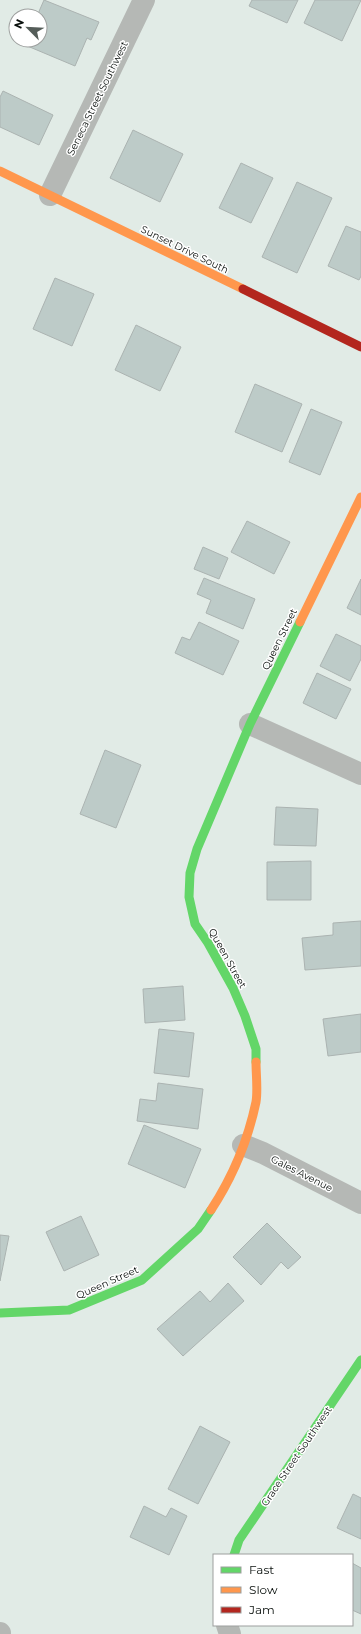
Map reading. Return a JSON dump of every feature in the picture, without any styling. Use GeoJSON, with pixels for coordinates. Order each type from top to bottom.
{"type":"FeatureCollection","features":[{"type":"Feature","properties":{"kind":"street","name":"Seneca Street Southwest"},"geometry":{"type":"LineString","coordinates":[[50,195],[144,0]]}},
{"type":"Feature","properties":{"kind":"street","name":"Sunset Drive South"},"geometry":{"type":"LineString","coordinates":[[0,171],[361,347]]}},
{"type":"Feature","properties":{"kind":"street","name":"Queen Street"},"geometry":{"type":"LineString","coordinates":[[0,1313],[69,1310],[142,1280],[198,1229],[224,1190],[243,1145],[256,1101],[256,1049],[245,1016],[233,988],[208,943],[195,924],[190,897],[190,873],[197,849],[250,724],[361,497]]}},
{"type":"Feature","properties":{"kind":"street"},"geometry":{"type":"LineString","coordinates":[[250,724],[361,774]]}},
{"type":"Feature","properties":{"kind":"street","name":"Gales Avenue"},"geometry":{"type":"LineString","coordinates":[[243,1145],[361,1203]]}},
{"type":"Feature","properties":{"kind":"street","name":"Grace Street Southwest"},"geometry":{"type":"LineString","coordinates":[[234,1554],[239,1540],[361,1360]]}},
{"type":"Feature","properties":{"kind":"building"},"geometry":{"type":"Polygon","coordinates":[[[44,0],[99,22],[91,40],[87,38],[75,66],[32,48],[48,48],[48,8],[40,8],[44,0]]]}},
{"type":"Feature","properties":{"kind":"building"},"geometry":{"type":"Polygon","coordinates":[[[252,0],[298,0],[287,23],[249,6],[252,0]]]}},
{"type":"Feature","properties":{"kind":"building"},"geometry":{"type":"Polygon","coordinates":[[[315,0],[361,0],[342,41],[304,23],[315,0]]]}},
{"type":"Feature","properties":{"kind":"building"},"geometry":{"type":"Polygon","coordinates":[[[3,91],[53,115],[39,145],[0,127],[0,97],[3,91]]]}},
{"type":"Feature","properties":{"kind":"building"},"geometry":{"type":"Polygon","coordinates":[[[133,130],[183,154],[160,202],[110,178],[133,130]]]}},
{"type":"Feature","properties":{"kind":"building"},"geometry":{"type":"Polygon","coordinates":[[[241,163],[273,178],[251,223],[219,208],[241,163]]]}},
{"type":"Feature","properties":{"kind":"building"},"geometry":{"type":"Polygon","coordinates":[[[297,182],[332,198],[297,273],[262,257],[297,182]]]}},
{"type":"Feature","properties":{"kind":"building"},"geometry":{"type":"Polygon","coordinates":[[[346,226],[361,232],[361,276],[359,280],[328,266],[346,226]]]}},
{"type":"Feature","properties":{"kind":"building"},"geometry":{"type":"Polygon","coordinates":[[[55,278],[94,294],[72,346],[33,329],[55,278]]]}},
{"type":"Feature","properties":{"kind":"building"},"geometry":{"type":"Polygon","coordinates":[[[136,325],[181,347],[160,391],[115,370],[136,325]]]}},
{"type":"Feature","properties":{"kind":"building"},"geometry":{"type":"Polygon","coordinates":[[[255,384],[302,404],[282,452],[235,432],[255,384]]]}},
{"type":"Feature","properties":{"kind":"building"},"geometry":{"type":"Polygon","coordinates":[[[311,409],[342,422],[320,475],[289,462],[311,409]]]}},
{"type":"Feature","properties":{"kind":"building"},"geometry":{"type":"Polygon","coordinates":[[[247,521],[290,542],[274,574],[231,552],[247,521]]]}},
{"type":"Feature","properties":{"kind":"building"},"geometry":{"type":"Polygon","coordinates":[[[203,547],[228,558],[219,579],[194,569],[203,547]]]}},
{"type":"Feature","properties":{"kind":"building"},"geometry":{"type":"Polygon","coordinates":[[[204,578],[255,599],[243,629],[206,613],[211,600],[197,594],[204,578]]]}},
{"type":"Feature","properties":{"kind":"building"},"geometry":{"type":"Polygon","coordinates":[[[361,579],[361,615],[347,608],[361,579]]]}},
{"type":"Feature","properties":{"kind":"building"},"geometry":{"type":"Polygon","coordinates":[[[199,622],[239,641],[223,675],[175,653],[182,637],[190,640],[199,622]]]}},
{"type":"Feature","properties":{"kind":"building"},"geometry":{"type":"Polygon","coordinates":[[[336,634],[361,646],[361,659],[350,681],[320,666],[336,634]]]}},
{"type":"Feature","properties":{"kind":"building"},"geometry":{"type":"Polygon","coordinates":[[[317,673],[351,689],[336,719],[303,703],[317,673]]]}},
{"type":"Feature","properties":{"kind":"building"},"geometry":{"type":"Polygon","coordinates":[[[105,750],[141,765],[116,828],[80,814],[105,750]]]}},
{"type":"Feature","properties":{"kind":"building"},"geometry":{"type":"Polygon","coordinates":[[[276,807],[318,809],[316,846],[274,845],[276,807]]]}},
{"type":"Feature","properties":{"kind":"building"},"geometry":{"type":"Polygon","coordinates":[[[311,861],[311,900],[267,900],[267,862],[311,861]]]}},
{"type":"Feature","properties":{"kind":"building"},"geometry":{"type":"Polygon","coordinates":[[[361,921],[361,966],[305,970],[302,938],[333,935],[333,923],[361,921]]]}},
{"type":"Feature","properties":{"kind":"building"},"geometry":{"type":"Polygon","coordinates":[[[183,986],[185,1020],[145,1023],[143,989],[183,986]]]}},
{"type":"Feature","properties":{"kind":"building"},"geometry":{"type":"Polygon","coordinates":[[[361,1014],[361,1052],[328,1056],[323,1019],[361,1014]]]}},
{"type":"Feature","properties":{"kind":"building"},"geometry":{"type":"Polygon","coordinates":[[[159,1029],[194,1033],[189,1077],[154,1073],[159,1029]]]}},
{"type":"Feature","properties":{"kind":"building"},"geometry":{"type":"Polygon","coordinates":[[[158,1083],[203,1089],[198,1129],[137,1121],[140,1099],[156,1101],[158,1083]]]}},
{"type":"Feature","properties":{"kind":"building"},"geometry":{"type":"Polygon","coordinates":[[[144,1125],[201,1149],[185,1188],[128,1164],[144,1125]]]}},
{"type":"Feature","properties":{"kind":"building"},"geometry":{"type":"Polygon","coordinates":[[[81,1216],[99,1255],[64,1271],[46,1232],[81,1216]]]}},
{"type":"Feature","properties":{"kind":"building"},"geometry":{"type":"Polygon","coordinates":[[[267,1223],[301,1257],[288,1269],[281,1262],[261,1285],[233,1257],[267,1223]]]}},
{"type":"Feature","properties":{"kind":"building"},"geometry":{"type":"Polygon","coordinates":[[[0,1235],[9,1236],[0,1281],[0,1235]]]}},
{"type":"Feature","properties":{"kind":"building"},"geometry":{"type":"Polygon","coordinates":[[[228,1283],[244,1301],[183,1356],[157,1329],[200,1291],[210,1302],[228,1283]]]}},
{"type":"Feature","properties":{"kind":"building"},"geometry":{"type":"Polygon","coordinates":[[[200,1426],[230,1442],[198,1504],[168,1489],[200,1426]]]}},
{"type":"Feature","properties":{"kind":"building"},"geometry":{"type":"Polygon","coordinates":[[[353,1494],[361,1498],[361,1539],[337,1528],[353,1494]]]}},
{"type":"Feature","properties":{"kind":"building"},"geometry":{"type":"Polygon","coordinates":[[[144,1506],[166,1517],[171,1508],[187,1516],[169,1555],[130,1537],[144,1506]]]}},
{"type":"Feature","properties":{"kind":"building"},"geometry":{"type":"Polygon","coordinates":[[[353,1564],[361,1568],[361,1614],[353,1610],[353,1564]]]}},
{"type":"Feature","properties":{"kind":"traffic: fast"},"geometry":{"type":"LineString","coordinates":[[256,1062],[256,1049],[245,1016],[233,988],[208,943],[195,924],[189,897],[190,873],[197,849],[250,724],[300,622]]}},
{"type":"Feature","properties":{"kind":"traffic: fast"},"geometry":{"type":"LineString","coordinates":[[0,1313],[69,1310],[142,1280],[198,1229],[211,1210]]}},
{"type":"Feature","properties":{"kind":"traffic: fast"},"geometry":{"type":"LineString","coordinates":[[234,1554],[239,1540],[361,1360]]}},
{"type":"Feature","properties":{"kind":"traffic: slow"},"geometry":{"type":"LineString","coordinates":[[0,171],[243,289]]}},
{"type":"Feature","properties":{"kind":"traffic: slow"},"geometry":{"type":"LineString","coordinates":[[300,622],[361,497]]}},
{"type":"Feature","properties":{"kind":"traffic: slow"},"geometry":{"type":"LineString","coordinates":[[211,1210],[226,1185],[249,1130],[257,1097],[256,1062]]}},
{"type":"Feature","properties":{"kind":"traffic: jam"},"geometry":{"type":"LineString","coordinates":[[243,289],[361,347]]}}]}
